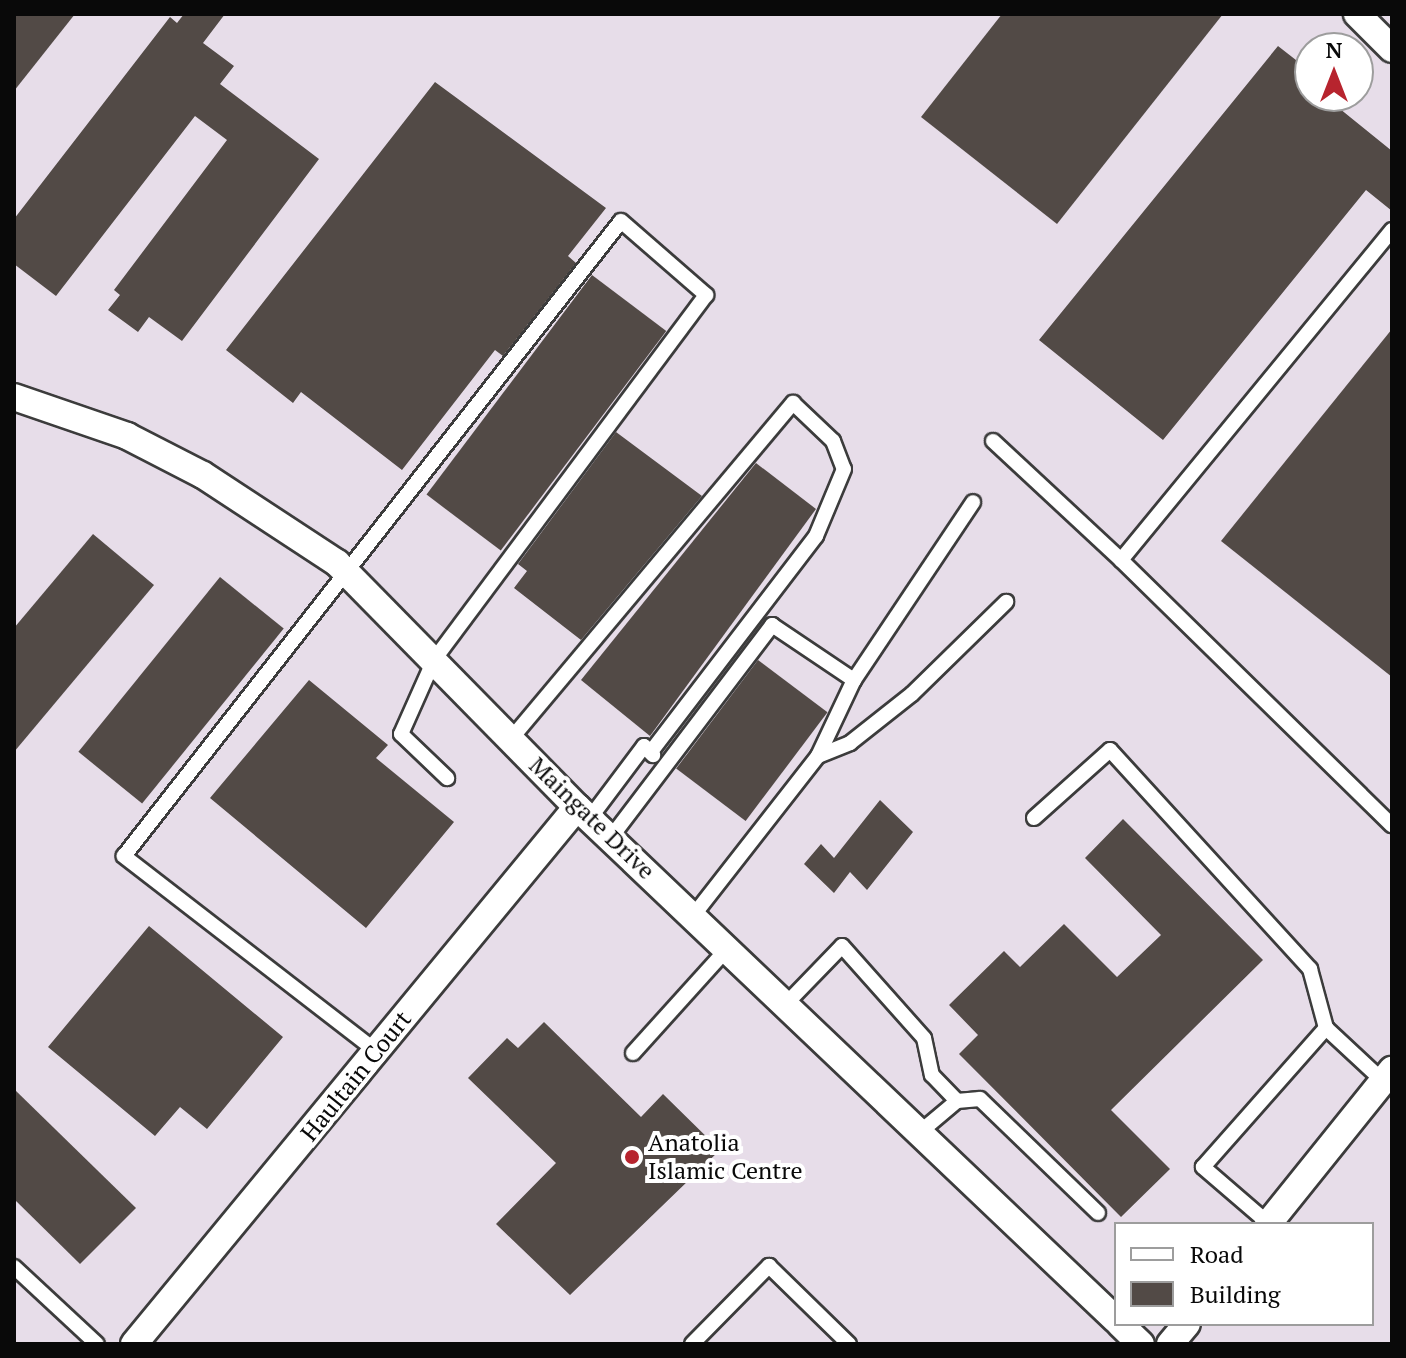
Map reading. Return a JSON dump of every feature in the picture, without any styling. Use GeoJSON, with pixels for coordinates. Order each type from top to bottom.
{"type":"FeatureCollection","features":[{"type":"Feature","properties":{"kind":"street"},"geometry":{"type":"LineString","coordinates":[[1357,14],[1389,39]]}},
{"type":"Feature","properties":{"kind":"street","name":"Maingate Drive"},"geometry":{"type":"LineString","coordinates":[[15,402],[127,436],[283,521],[347,575],[584,813],[612,836],[1114,1318]]}},
{"type":"Feature","properties":{"kind":"street","name":"Haultain Court"},"geometry":{"type":"LineString","coordinates":[[134,1344],[376,1051],[584,813]]}},
{"type":"Feature","properties":{"kind":"street"},"geometry":{"type":"LineString","coordinates":[[1270,1222],[1388,1076]]}},
{"type":"Feature","properties":{"kind":"street","name":"Maingate Drive"},"geometry":{"type":"LineString","coordinates":[[1122,1326],[1141,1344]]}},
{"type":"Feature","properties":{"kind":"street"},"geometry":{"type":"LineString","coordinates":[[1170,1344],[1185,1326]]}},
{"type":"Feature","properties":{"kind":"lane"},"geometry":{"type":"LineString","coordinates":[[376,1051],[124,856],[347,575],[621,221],[706,295],[434,660],[401,734],[447,778]]}},
{"type":"Feature","properties":{"kind":"lane"},"geometry":{"type":"LineString","coordinates":[[1121,560],[1392,230]]}},
{"type":"Feature","properties":{"kind":"lane"},"geometry":{"type":"LineString","coordinates":[[511,739],[793,403],[833,441],[844,469],[816,536],[651,752]]}},
{"type":"Feature","properties":{"kind":"lane"},"geometry":{"type":"LineString","coordinates":[[993,441],[1121,560],[1392,825]]}},
{"type":"Feature","properties":{"kind":"lane"},"geometry":{"type":"LineString","coordinates":[[693,916],[818,756],[854,680],[973,502]]}},
{"type":"Feature","properties":{"kind":"lane"},"geometry":{"type":"LineString","coordinates":[[818,756],[850,743],[912,694],[1006,602]]}},
{"type":"Feature","properties":{"kind":"lane"},"geometry":{"type":"LineString","coordinates":[[612,836],[772,625],[854,680]]}},
{"type":"Feature","properties":{"kind":"lane"},"geometry":{"type":"LineString","coordinates":[[584,813],[644,746],[665,766]]}},
{"type":"Feature","properties":{"kind":"lane"},"geometry":{"type":"LineString","coordinates":[[1034,818],[1110,750],[1310,969],[1326,1028],[1388,1076]]}},
{"type":"Feature","properties":{"kind":"lane"},"geometry":{"type":"LineString","coordinates":[[785,1005],[842,946],[924,1038],[932,1075],[957,1101]]}},
{"type":"Feature","properties":{"kind":"lane"},"geometry":{"type":"LineString","coordinates":[[633,1053],[727,949]]}},
{"type":"Feature","properties":{"kind":"lane"},"geometry":{"type":"LineString","coordinates":[[1266,1222],[1203,1167],[1326,1028]]}},
{"type":"Feature","properties":{"kind":"lane"},"geometry":{"type":"LineString","coordinates":[[919,1133],[957,1101],[980,1099],[1098,1213]]}},
{"type":"Feature","properties":{"kind":"lane"},"geometry":{"type":"LineString","coordinates":[[692,1344],[769,1266],[849,1344]]}},
{"type":"Feature","properties":{"kind":"lane"},"geometry":{"type":"LineString","coordinates":[[14,1267],[97,1344]]}},
{"type":"Feature","properties":{"kind":"shaded area"},"geometry":{"type":"Polygon","coordinates":[[[14,14],[1392,14],[1392,1344],[14,1344],[14,14]]]}},
{"type":"Feature","properties":{"kind":"building"},"geometry":{"type":"Polygon","coordinates":[[[14,14],[75,14],[14,91],[14,14]]]}},
{"type":"Feature","properties":{"kind":"building"},"geometry":{"type":"Polygon","coordinates":[[[184,14],[225,14],[203,43],[234,66],[220,84],[319,159],[182,341],[149,317],[138,332],[108,310],[120,295],[114,290],[227,140],[195,116],[56,296],[14,264],[14,219],[170,17],[177,23],[184,14]]]}},
{"type":"Feature","properties":{"kind":"building"},"geometry":{"type":"Polygon","coordinates":[[[1002,14],[1223,14],[1057,224],[921,117],[1002,14]]]}},
{"type":"Feature","properties":{"kind":"building"},"geometry":{"type":"Polygon","coordinates":[[[1278,46],[1294,58],[1294,112],[1344,112],[1392,151],[1392,211],[1366,190],[1163,440],[1039,340],[1278,46]]]}},
{"type":"Feature","properties":{"kind":"building"},"geometry":{"type":"Polygon","coordinates":[[[435,82],[606,208],[568,256],[576,263],[503,356],[495,350],[402,470],[301,392],[293,403],[226,350],[435,82]]]}},
{"type":"Feature","properties":{"kind":"building"},"geometry":{"type":"Polygon","coordinates":[[[592,275],[666,331],[501,551],[427,495],[592,275]]]}},
{"type":"Feature","properties":{"kind":"building"},"geometry":{"type":"Polygon","coordinates":[[[1392,329],[1392,677],[1221,541],[1392,329]]]}},
{"type":"Feature","properties":{"kind":"building"},"geometry":{"type":"Polygon","coordinates":[[[616,432],[702,496],[581,640],[514,588],[527,571],[518,564],[616,432]]]}},
{"type":"Feature","properties":{"kind":"building"},"geometry":{"type":"Polygon","coordinates":[[[756,463],[816,509],[650,736],[581,680],[756,463]]]}},
{"type":"Feature","properties":{"kind":"building"},"geometry":{"type":"Polygon","coordinates":[[[93,534],[154,585],[14,752],[14,628],[93,534]]]}},
{"type":"Feature","properties":{"kind":"building"},"geometry":{"type":"Polygon","coordinates":[[[220,577],[284,629],[142,803],[78,752],[220,577]]]}},
{"type":"Feature","properties":{"kind":"building"},"geometry":{"type":"Polygon","coordinates":[[[758,660],[827,712],[746,821],[676,769],[758,660]]]}},
{"type":"Feature","properties":{"kind":"building"},"geometry":{"type":"Polygon","coordinates":[[[309,680],[388,745],[376,758],[454,822],[366,928],[210,798],[309,680]]]}},
{"type":"Feature","properties":{"kind":"building"},"geometry":{"type":"Polygon","coordinates":[[[880,800],[913,832],[867,890],[850,872],[834,893],[804,864],[821,844],[834,858],[880,800]]]}},
{"type":"Feature","properties":{"kind":"building"},"geometry":{"type":"Polygon","coordinates":[[[1123,819],[1263,960],[1111,1110],[1170,1169],[1121,1217],[959,1054],[978,1035],[949,1005],[1004,951],[1020,967],[1064,924],[1117,977],[1161,935],[1085,858],[1123,819]]]}},
{"type":"Feature","properties":{"kind":"building"},"geometry":{"type":"Polygon","coordinates":[[[149,926],[283,1037],[207,1129],[180,1107],[155,1136],[48,1047],[149,926]]]}},
{"type":"Feature","properties":{"kind":"building","name":"Anatolia Islamic Centre"},"geometry":{"type":"Polygon","coordinates":[[[544,1022],[641,1117],[663,1094],[720,1150],[570,1295],[496,1224],[556,1163],[468,1078],[507,1038],[518,1048],[544,1022]]]}},
{"type":"Feature","properties":{"kind":"building"},"geometry":{"type":"Polygon","coordinates":[[[14,1089],[136,1208],[80,1264],[14,1199],[14,1089]]]}},
{"type":"Feature","properties":{"kind":"place","name":"Anatolia Islamic Centre"},"geometry":{"type":"Point","coordinates":[632,1157]}}]}
